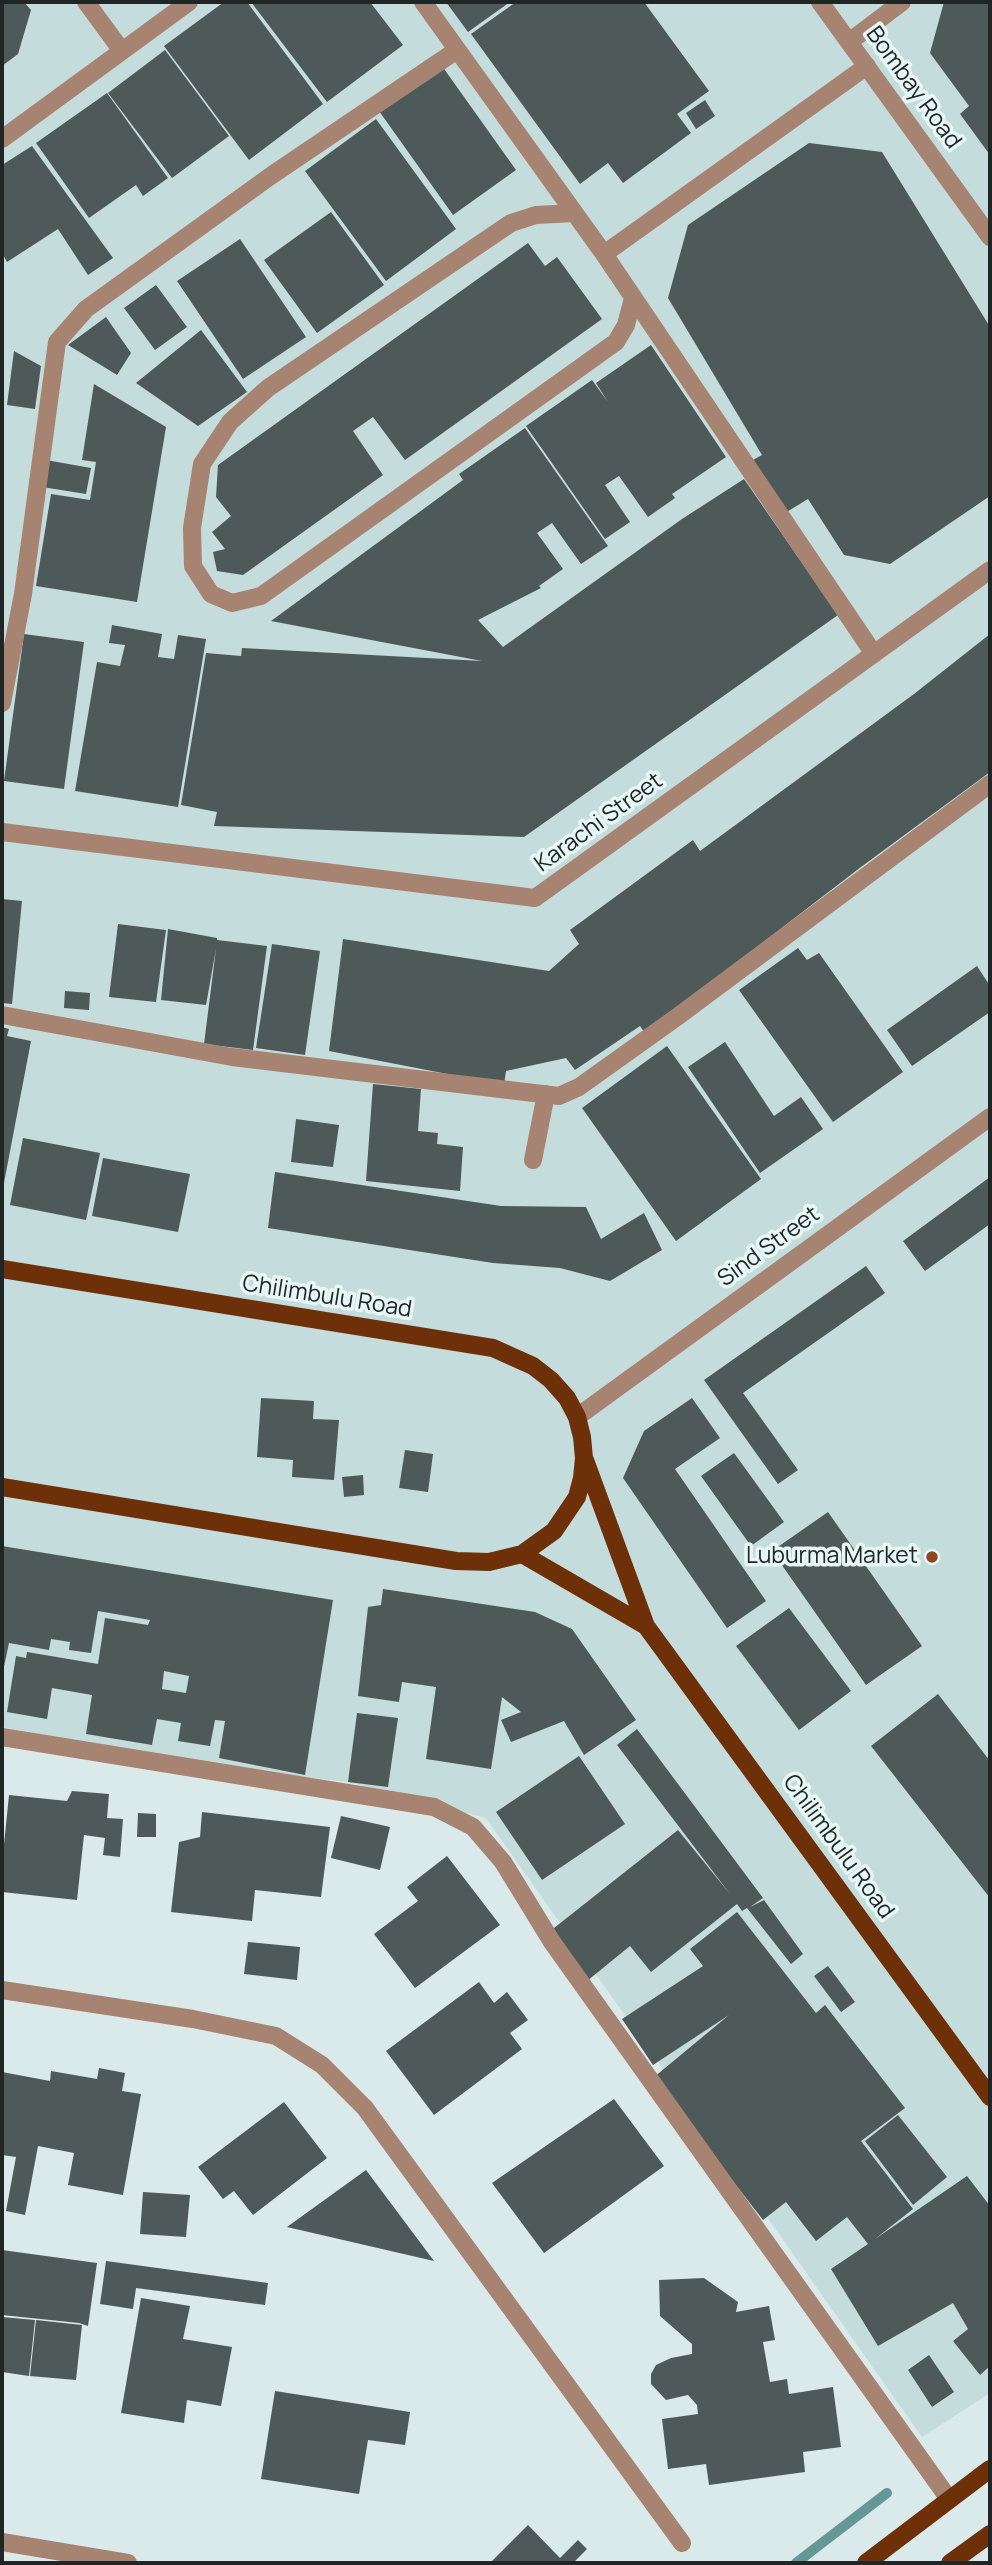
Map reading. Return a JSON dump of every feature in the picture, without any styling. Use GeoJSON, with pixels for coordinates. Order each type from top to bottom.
{"type":"FeatureCollection","features":[{"type":"Feature","properties":{"kind":"main road","name":"Chilimbulu Road"},"geometry":{"type":"LineString","coordinates":[[2,1269],[492,1348],[533,1366],[551,1380],[567,1398],[577,1417],[584,1458],[576,1497],[554,1531],[522,1554],[489,1562],[456,1560],[2,1487]]}},
{"type":"Feature","properties":{"kind":"main road","name":"Chilimbulu Road"},"geometry":{"type":"LineString","coordinates":[[584,1458],[646,1626],[990,2096]]}},
{"type":"Feature","properties":{"kind":"main road","name":"Chilimbulu Road"},"geometry":{"type":"LineString","coordinates":[[522,1554],[646,1626]]}},
{"type":"Feature","properties":{"kind":"main road"},"geometry":{"type":"LineString","coordinates":[[866,2563],[990,2469]]}},
{"type":"Feature","properties":{"kind":"main road"},"geometry":{"type":"LineString","coordinates":[[950,2563],[990,2534]]}},
{"type":"Feature","properties":{"kind":"street"},"geometry":{"type":"LineString","coordinates":[[86,2],[122,51]]}},
{"type":"Feature","properties":{"kind":"street"},"geometry":{"type":"LineString","coordinates":[[2,139],[189,2]]}},
{"type":"Feature","properties":{"kind":"street"},"geometry":{"type":"LineString","coordinates":[[423,2],[604,254],[874,654]]}},
{"type":"Feature","properties":{"kind":"street","name":"Bombay Road"},"geometry":{"type":"LineString","coordinates":[[820,2],[990,237]]}},
{"type":"Feature","properties":{"kind":"street"},"geometry":{"type":"LineString","coordinates":[[849,41],[902,2]]}},
{"type":"Feature","properties":{"kind":"street"},"geometry":{"type":"LineString","coordinates":[[2,703],[23,594],[57,342],[86,309],[272,175],[457,50]]}},
{"type":"Feature","properties":{"kind":"street"},"geometry":{"type":"LineString","coordinates":[[604,254],[867,66]]}},
{"type":"Feature","properties":{"kind":"street"},"geometry":{"type":"LineString","coordinates":[[574,213],[536,215],[511,223],[268,388],[230,422],[202,464],[191,528],[193,566],[211,594],[232,603],[261,596],[616,342],[626,325],[634,298]]}},
{"type":"Feature","properties":{"kind":"street","name":"Karachi Street"},"geometry":{"type":"LineString","coordinates":[[2,832],[535,898],[990,570]]}},
{"type":"Feature","properties":{"kind":"street"},"geometry":{"type":"LineString","coordinates":[[2,1014],[232,1056],[559,1096],[579,1087],[990,785]]}},
{"type":"Feature","properties":{"kind":"street"},"geometry":{"type":"LineString","coordinates":[[533,1160],[545,1094]]}},
{"type":"Feature","properties":{"kind":"street","name":"Sind Street"},"geometry":{"type":"LineString","coordinates":[[577,1417],[990,1117]]}},
{"type":"Feature","properties":{"kind":"street"},"geometry":{"type":"LineString","coordinates":[[2,1737],[433,1807],[474,1827],[503,1862],[552,1942],[949,2499]]}},
{"type":"Feature","properties":{"kind":"street"},"geometry":{"type":"LineString","coordinates":[[2,1990],[193,2019],[276,2036],[322,2065],[365,2108],[682,2543]]}},
{"type":"Feature","properties":{"kind":"street"},"geometry":{"type":"LineString","coordinates":[[2,2542],[128,2563]]}},
{"type":"Feature","properties":{"kind":"shaded area"},"geometry":{"type":"Polygon","coordinates":[[[2,2],[990,2],[990,2393],[922,2437],[486,1818],[348,1782],[206,1765],[2,1727],[2,2]]]}},
{"type":"Feature","properties":{"kind":"building"},"geometry":{"type":"Polygon","coordinates":[[[2,2],[24,2],[31,10],[18,54],[2,66],[2,2]]]}},
{"type":"Feature","properties":{"kind":"building"},"geometry":{"type":"Polygon","coordinates":[[[224,2],[247,2],[323,104],[249,160],[164,46],[224,2]]]}},
{"type":"Feature","properties":{"kind":"building"},"geometry":{"type":"Polygon","coordinates":[[[251,2],[370,2],[403,45],[327,102],[251,2]]]}},
{"type":"Feature","properties":{"kind":"building"},"geometry":{"type":"Polygon","coordinates":[[[446,2],[510,2],[468,32],[446,2]]]}},
{"type":"Feature","properties":{"kind":"building"},"geometry":{"type":"Polygon","coordinates":[[[516,2],[644,2],[709,91],[677,114],[691,133],[623,183],[608,163],[580,184],[471,34],[516,2]]]}},
{"type":"Feature","properties":{"kind":"building"},"geometry":{"type":"Polygon","coordinates":[[[944,2],[990,2],[990,155],[960,114],[969,106],[930,53],[944,2]]]}},
{"type":"Feature","properties":{"kind":"building"},"geometry":{"type":"Polygon","coordinates":[[[165,50],[229,136],[172,178],[108,93],[165,50]]]}},
{"type":"Feature","properties":{"kind":"building"},"geometry":{"type":"Polygon","coordinates":[[[442,66],[516,170],[453,215],[379,111],[442,66]]]}},
{"type":"Feature","properties":{"kind":"building"},"geometry":{"type":"Polygon","coordinates":[[[107,93],[168,178],[143,196],[136,185],[89,218],[36,143],[107,93]]]}},
{"type":"Feature","properties":{"kind":"building"},"geometry":{"type":"Polygon","coordinates":[[[705,100],[715,116],[696,129],[686,113],[705,100]]]}},
{"type":"Feature","properties":{"kind":"building"},"geometry":{"type":"Polygon","coordinates":[[[376,119],[456,229],[386,281],[305,171],[376,119]]]}},
{"type":"Feature","properties":{"kind":"building"},"geometry":{"type":"Polygon","coordinates":[[[809,143],[882,152],[990,327],[990,496],[890,564],[844,555],[808,499],[785,513],[751,461],[762,455],[668,298],[688,225],[809,143]]]}},
{"type":"Feature","properties":{"kind":"building"},"geometry":{"type":"Polygon","coordinates":[[[32,146],[113,258],[88,275],[58,229],[7,262],[2,253],[2,165],[32,146]]]}},
{"type":"Feature","properties":{"kind":"building"},"geometry":{"type":"Polygon","coordinates":[[[331,212],[384,285],[317,333],[264,260],[331,212]]]}},
{"type":"Feature","properties":{"kind":"building"},"geometry":{"type":"Polygon","coordinates":[[[240,239],[306,337],[243,379],[177,281],[240,239]]]}},
{"type":"Feature","properties":{"kind":"building"},"geometry":{"type":"Polygon","coordinates":[[[528,243],[545,266],[557,257],[602,319],[405,460],[373,417],[353,431],[383,475],[243,575],[217,571],[213,552],[225,549],[212,532],[231,516],[216,497],[218,465],[528,243]]]}},
{"type":"Feature","properties":{"kind":"building"},"geometry":{"type":"Polygon","coordinates":[[[156,285],[187,327],[155,350],[124,308],[156,285]]]}},
{"type":"Feature","properties":{"kind":"building"},"geometry":{"type":"Polygon","coordinates":[[[106,317],[131,353],[117,375],[68,345],[106,317]]]}},
{"type":"Feature","properties":{"kind":"building"},"geometry":{"type":"Polygon","coordinates":[[[201,330],[247,392],[198,426],[136,383],[201,330]]]}},
{"type":"Feature","properties":{"kind":"building"},"geometry":{"type":"Polygon","coordinates":[[[651,345],[726,457],[672,494],[675,498],[648,517],[619,476],[605,485],[630,522],[605,539],[526,426],[592,380],[608,402],[596,383],[651,345]]]}},
{"type":"Feature","properties":{"kind":"building"},"geometry":{"type":"Polygon","coordinates":[[[14,351],[41,366],[35,409],[7,405],[14,351]]]}},
{"type":"Feature","properties":{"kind":"building"},"geometry":{"type":"Polygon","coordinates":[[[94,384],[166,427],[137,602],[36,586],[51,494],[90,500],[96,462],[82,460],[94,384]]]}},
{"type":"Feature","properties":{"kind":"building"},"geometry":{"type":"Polygon","coordinates":[[[525,428],[608,546],[581,564],[552,523],[537,533],[563,569],[539,586],[541,588],[478,620],[503,647],[682,519],[744,479],[838,615],[524,837],[214,826],[217,812],[181,805],[206,653],[241,656],[242,648],[482,661],[271,621],[463,480],[459,474],[525,428]]]}},
{"type":"Feature","properties":{"kind":"building"},"geometry":{"type":"Polygon","coordinates":[[[46,460],[91,468],[86,494],[42,487],[46,460]]]}},
{"type":"Feature","properties":{"kind":"building"},"geometry":{"type":"Polygon","coordinates":[[[112,625],[162,634],[158,657],[174,659],[178,635],[206,639],[178,807],[75,791],[97,662],[120,666],[125,645],[109,643],[112,625]]]}},
{"type":"Feature","properties":{"kind":"building"},"geometry":{"type":"Polygon","coordinates":[[[24,634],[84,642],[64,789],[4,781],[24,634]]]}},
{"type":"Feature","properties":{"kind":"building"},"geometry":{"type":"Polygon","coordinates":[[[990,634],[990,772],[645,1033],[640,1026],[575,1070],[566,1058],[506,1071],[504,1085],[329,1051],[343,939],[549,971],[579,944],[570,930],[693,840],[700,851],[914,694],[990,634]]]}},
{"type":"Feature","properties":{"kind":"building"},"geometry":{"type":"Polygon","coordinates":[[[2,899],[22,901],[12,1004],[2,1003],[2,899]]]}},
{"type":"Feature","properties":{"kind":"building"},"geometry":{"type":"Polygon","coordinates":[[[118,924],[166,930],[156,1002],[109,997],[118,924]]]}},
{"type":"Feature","properties":{"kind":"building"},"geometry":{"type":"Polygon","coordinates":[[[168,929],[217,940],[267,946],[253,1050],[204,1044],[216,949],[206,1005],[161,1000],[168,929]]]}},
{"type":"Feature","properties":{"kind":"building"},"geometry":{"type":"Polygon","coordinates":[[[272,944],[320,951],[305,1055],[256,1048],[272,944]]]}},
{"type":"Feature","properties":{"kind":"building"},"geometry":{"type":"Polygon","coordinates":[[[798,948],[807,960],[819,953],[903,1072],[833,1122],[739,990],[798,948]]]}},
{"type":"Feature","properties":{"kind":"building"},"geometry":{"type":"Polygon","coordinates":[[[977,966],[990,986],[990,1012],[912,1066],[887,1030],[977,966]]]}},
{"type":"Feature","properties":{"kind":"building"},"geometry":{"type":"Polygon","coordinates":[[[65,991],[90,993],[89,1010],[64,1008],[65,991]]]}},
{"type":"Feature","properties":{"kind":"building"},"geometry":{"type":"Polygon","coordinates":[[[2,1027],[9,1029],[7,1036],[31,1041],[3,1188],[2,1027]]]}},
{"type":"Feature","properties":{"kind":"building"},"geometry":{"type":"Polygon","coordinates":[[[725,1042],[774,1116],[801,1097],[823,1129],[760,1173],[688,1067],[725,1042]]]}},
{"type":"Feature","properties":{"kind":"building"},"geometry":{"type":"Polygon","coordinates":[[[667,1046],[761,1179],[676,1241],[582,1108],[667,1046]]]}},
{"type":"Feature","properties":{"kind":"building"},"geometry":{"type":"Polygon","coordinates":[[[373,1084],[421,1089],[418,1131],[438,1133],[437,1144],[463,1147],[460,1191],[366,1181],[373,1084]]]}},
{"type":"Feature","properties":{"kind":"building"},"geometry":{"type":"Polygon","coordinates":[[[296,1119],[339,1125],[333,1167],[291,1162],[296,1119]]]}},
{"type":"Feature","properties":{"kind":"building"},"geometry":{"type":"Polygon","coordinates":[[[23,1138],[100,1153],[86,1220],[10,1205],[23,1138]]]}},
{"type":"Feature","properties":{"kind":"building"},"geometry":{"type":"Polygon","coordinates":[[[103,1158],[190,1174],[178,1232],[92,1216],[103,1158]]]}},
{"type":"Feature","properties":{"kind":"building"},"geometry":{"type":"Polygon","coordinates":[[[275,1172],[501,1206],[586,1207],[601,1239],[644,1213],[662,1250],[610,1281],[560,1268],[493,1263],[268,1228],[275,1172]]]}},
{"type":"Feature","properties":{"kind":"building"},"geometry":{"type":"Polygon","coordinates":[[[990,1177],[990,1224],[925,1271],[903,1241],[990,1177]]]}},
{"type":"Feature","properties":{"kind":"building"},"geometry":{"type":"Polygon","coordinates":[[[866,1266],[885,1293],[743,1393],[798,1470],[778,1484],[704,1380],[866,1266]]]}},
{"type":"Feature","properties":{"kind":"building"},"geometry":{"type":"Polygon","coordinates":[[[261,1398],[314,1401],[313,1419],[339,1420],[334,1480],[292,1477],[293,1460],[257,1457],[261,1398]]]}},
{"type":"Feature","properties":{"kind":"building"},"geometry":{"type":"Polygon","coordinates":[[[692,1398],[720,1438],[675,1469],[766,1601],[727,1628],[623,1478],[644,1431],[692,1398]]]}},
{"type":"Feature","properties":{"kind":"building"},"geometry":{"type":"Polygon","coordinates":[[[405,1450],[433,1454],[428,1492],[399,1488],[405,1450]]]}},
{"type":"Feature","properties":{"kind":"building"},"geometry":{"type":"Polygon","coordinates":[[[734,1453],[784,1522],[751,1546],[701,1476],[734,1453]]]}},
{"type":"Feature","properties":{"kind":"building"},"geometry":{"type":"Polygon","coordinates":[[[363,1475],[364,1495],[344,1497],[342,1477],[363,1475]]]}},
{"type":"Feature","properties":{"kind":"building"},"geometry":{"type":"Polygon","coordinates":[[[828,1512],[922,1646],[866,1685],[772,1551],[828,1512]]]}},
{"type":"Feature","properties":{"kind":"building"},"geometry":{"type":"Polygon","coordinates":[[[2,1546],[333,1600],[305,1775],[219,1758],[225,1721],[215,1720],[210,1746],[178,1741],[181,1723],[157,1719],[152,1745],[86,1734],[92,1695],[52,1688],[47,1719],[7,1712],[16,1656],[26,1658],[27,1652],[98,1664],[105,1618],[148,1625],[150,1620],[98,1611],[91,1653],[69,1650],[70,1642],[51,1639],[49,1650],[9,1643],[2,1676],[2,1546]],[[164,1671],[162,1689],[186,1693],[189,1676],[164,1671]]]}},
{"type":"Feature","properties":{"kind":"building"},"geometry":{"type":"Polygon","coordinates":[[[383,1589],[535,1612],[572,1629],[636,1720],[584,1755],[564,1721],[511,1742],[501,1720],[521,1712],[502,1697],[491,1769],[426,1759],[436,1687],[402,1682],[399,1702],[358,1696],[368,1607],[381,1605],[383,1589]]]}},
{"type":"Feature","properties":{"kind":"building"},"geometry":{"type":"Polygon","coordinates":[[[789,1608],[851,1691],[799,1730],[736,1646],[789,1608]]]}},
{"type":"Feature","properties":{"kind":"building"},"geometry":{"type":"Polygon","coordinates":[[[938,1694],[990,1761],[990,1898],[871,1746],[938,1694]]]}},
{"type":"Feature","properties":{"kind":"building"},"geometry":{"type":"Polygon","coordinates":[[[357,1713],[398,1718],[388,1787],[348,1782],[357,1713]]]}},
{"type":"Feature","properties":{"kind":"building"},"geometry":{"type":"Polygon","coordinates":[[[637,1729],[763,1898],[750,1907],[764,1900],[803,1954],[791,1964],[747,1908],[742,1911],[737,1904],[651,1972],[630,1946],[587,1981],[549,1932],[678,1830],[730,1894],[617,1745],[637,1729]]]}},
{"type":"Feature","properties":{"kind":"building"},"geometry":{"type":"Polygon","coordinates":[[[579,1756],[625,1824],[542,1880],[496,1812],[579,1756]]]}},
{"type":"Feature","properties":{"kind":"building"},"geometry":{"type":"Polygon","coordinates":[[[72,1791],[109,1794],[107,1818],[123,1819],[120,1857],[103,1855],[105,1838],[84,1835],[77,1900],[2,1892],[9,1795],[67,1801],[72,1791]]]}},
{"type":"Feature","properties":{"kind":"building"},"geometry":{"type":"Polygon","coordinates":[[[202,1812],[330,1827],[321,1897],[255,1890],[252,1921],[171,1912],[179,1842],[200,1837],[202,1812]]]}},
{"type":"Feature","properties":{"kind":"building"},"geometry":{"type":"Polygon","coordinates":[[[138,1813],[156,1814],[156,1837],[137,1837],[138,1813]]]}},
{"type":"Feature","properties":{"kind":"building"},"geometry":{"type":"Polygon","coordinates":[[[341,1816],[390,1827],[380,1870],[331,1858],[341,1816]]]}},
{"type":"Feature","properties":{"kind":"building"},"geometry":{"type":"Polygon","coordinates":[[[447,1856],[500,1925],[415,1988],[374,1934],[418,1901],[407,1887],[447,1856]]]}},
{"type":"Feature","properties":{"kind":"building"},"geometry":{"type":"Polygon","coordinates":[[[737,1912],[816,2013],[825,2005],[905,2108],[861,2141],[913,2209],[875,2239],[967,2176],[990,2206],[990,2366],[980,2375],[953,2341],[968,2329],[953,2303],[878,2346],[831,2269],[868,2244],[847,2217],[816,2241],[786,2202],[763,2220],[653,2078],[729,2015],[653,2065],[622,2019],[703,1966],[690,1949],[737,1912]]]}},
{"type":"Feature","properties":{"kind":"building"},"geometry":{"type":"Polygon","coordinates":[[[248,1942],[300,1947],[297,1980],[244,1974],[248,1942]]]}},
{"type":"Feature","properties":{"kind":"building"},"geometry":{"type":"Polygon","coordinates":[[[828,1966],[855,2002],[841,2012],[814,1976],[828,1966]]]}},
{"type":"Feature","properties":{"kind":"building"},"geometry":{"type":"Polygon","coordinates":[[[479,1982],[494,2003],[507,1992],[528,2020],[510,2033],[522,2049],[434,2115],[386,2051],[479,1982]]]}},
{"type":"Feature","properties":{"kind":"building"},"geometry":{"type":"Polygon","coordinates":[[[99,2068],[125,2073],[122,2091],[141,2094],[123,2195],[68,2185],[74,2153],[38,2146],[25,2215],[6,2211],[16,2157],[2,2155],[2,2072],[50,2081],[51,2071],[97,2079],[99,2068]]]}},
{"type":"Feature","properties":{"kind":"building"},"geometry":{"type":"Polygon","coordinates":[[[614,2099],[664,2166],[544,2253],[492,2183],[614,2099]]]}},
{"type":"Feature","properties":{"kind":"building"},"geometry":{"type":"Polygon","coordinates":[[[284,2102],[327,2158],[253,2215],[234,2191],[223,2199],[198,2167],[284,2102]]]}},
{"type":"Feature","properties":{"kind":"building"},"geometry":{"type":"Polygon","coordinates":[[[898,2115],[947,2177],[913,2205],[865,2141],[898,2115]]]}},
{"type":"Feature","properties":{"kind":"building"},"geometry":{"type":"Polygon","coordinates":[[[366,2170],[434,2261],[287,2227],[366,2170]]]}},
{"type":"Feature","properties":{"kind":"building"},"geometry":{"type":"Polygon","coordinates":[[[143,2192],[190,2195],[186,2237],[140,2234],[143,2192]]]}},
{"type":"Feature","properties":{"kind":"building"},"geometry":{"type":"Polygon","coordinates":[[[2,2250],[97,2263],[88,2326],[2,2315],[2,2250]]]}},
{"type":"Feature","properties":{"kind":"building"},"geometry":{"type":"Polygon","coordinates":[[[106,2261],[268,2283],[265,2305],[136,2288],[133,2309],[100,2304],[106,2261]]]}},
{"type":"Feature","properties":{"kind":"building"},"geometry":{"type":"Polygon","coordinates":[[[704,2278],[738,2302],[736,2312],[769,2306],[775,2340],[763,2342],[770,2382],[787,2379],[789,2394],[833,2387],[841,2447],[803,2452],[805,2472],[709,2485],[706,2464],[668,2469],[662,2419],[698,2414],[697,2405],[688,2395],[666,2400],[651,2384],[651,2374],[656,2365],[671,2358],[692,2354],[692,2344],[660,2316],[659,2280],[704,2278]]]}},
{"type":"Feature","properties":{"kind":"building"},"geometry":{"type":"Polygon","coordinates":[[[141,2298],[190,2306],[183,2339],[232,2347],[221,2406],[187,2400],[184,2423],[121,2413],[141,2298]]]}},
{"type":"Feature","properties":{"kind":"building"},"geometry":{"type":"Polygon","coordinates":[[[2,2317],[35,2320],[29,2376],[2,2372],[2,2317]]]}},
{"type":"Feature","properties":{"kind":"building"},"geometry":{"type":"Polygon","coordinates":[[[36,2320],[82,2325],[76,2380],[30,2376],[36,2320]]]}},
{"type":"Feature","properties":{"kind":"building"},"geometry":{"type":"Polygon","coordinates":[[[929,2355],[954,2392],[932,2407],[908,2370],[929,2355]]]}},
{"type":"Feature","properties":{"kind":"building"},"geometry":{"type":"Polygon","coordinates":[[[275,2391],[410,2412],[405,2445],[368,2440],[359,2494],[261,2479],[275,2391]]]}},
{"type":"Feature","properties":{"kind":"building"},"geometry":{"type":"Polygon","coordinates":[[[528,2525],[560,2558],[578,2540],[587,2549],[573,2563],[490,2563],[528,2525]]]}},
{"type":"Feature","properties":{"kind":"waterway"},"geometry":{"type":"LineString","coordinates":[[796,2563],[887,2493]]}},
{"type":"Feature","properties":{"kind":"place","name":"Luburma Market"},"geometry":{"type":"Point","coordinates":[932,1557]}}]}
